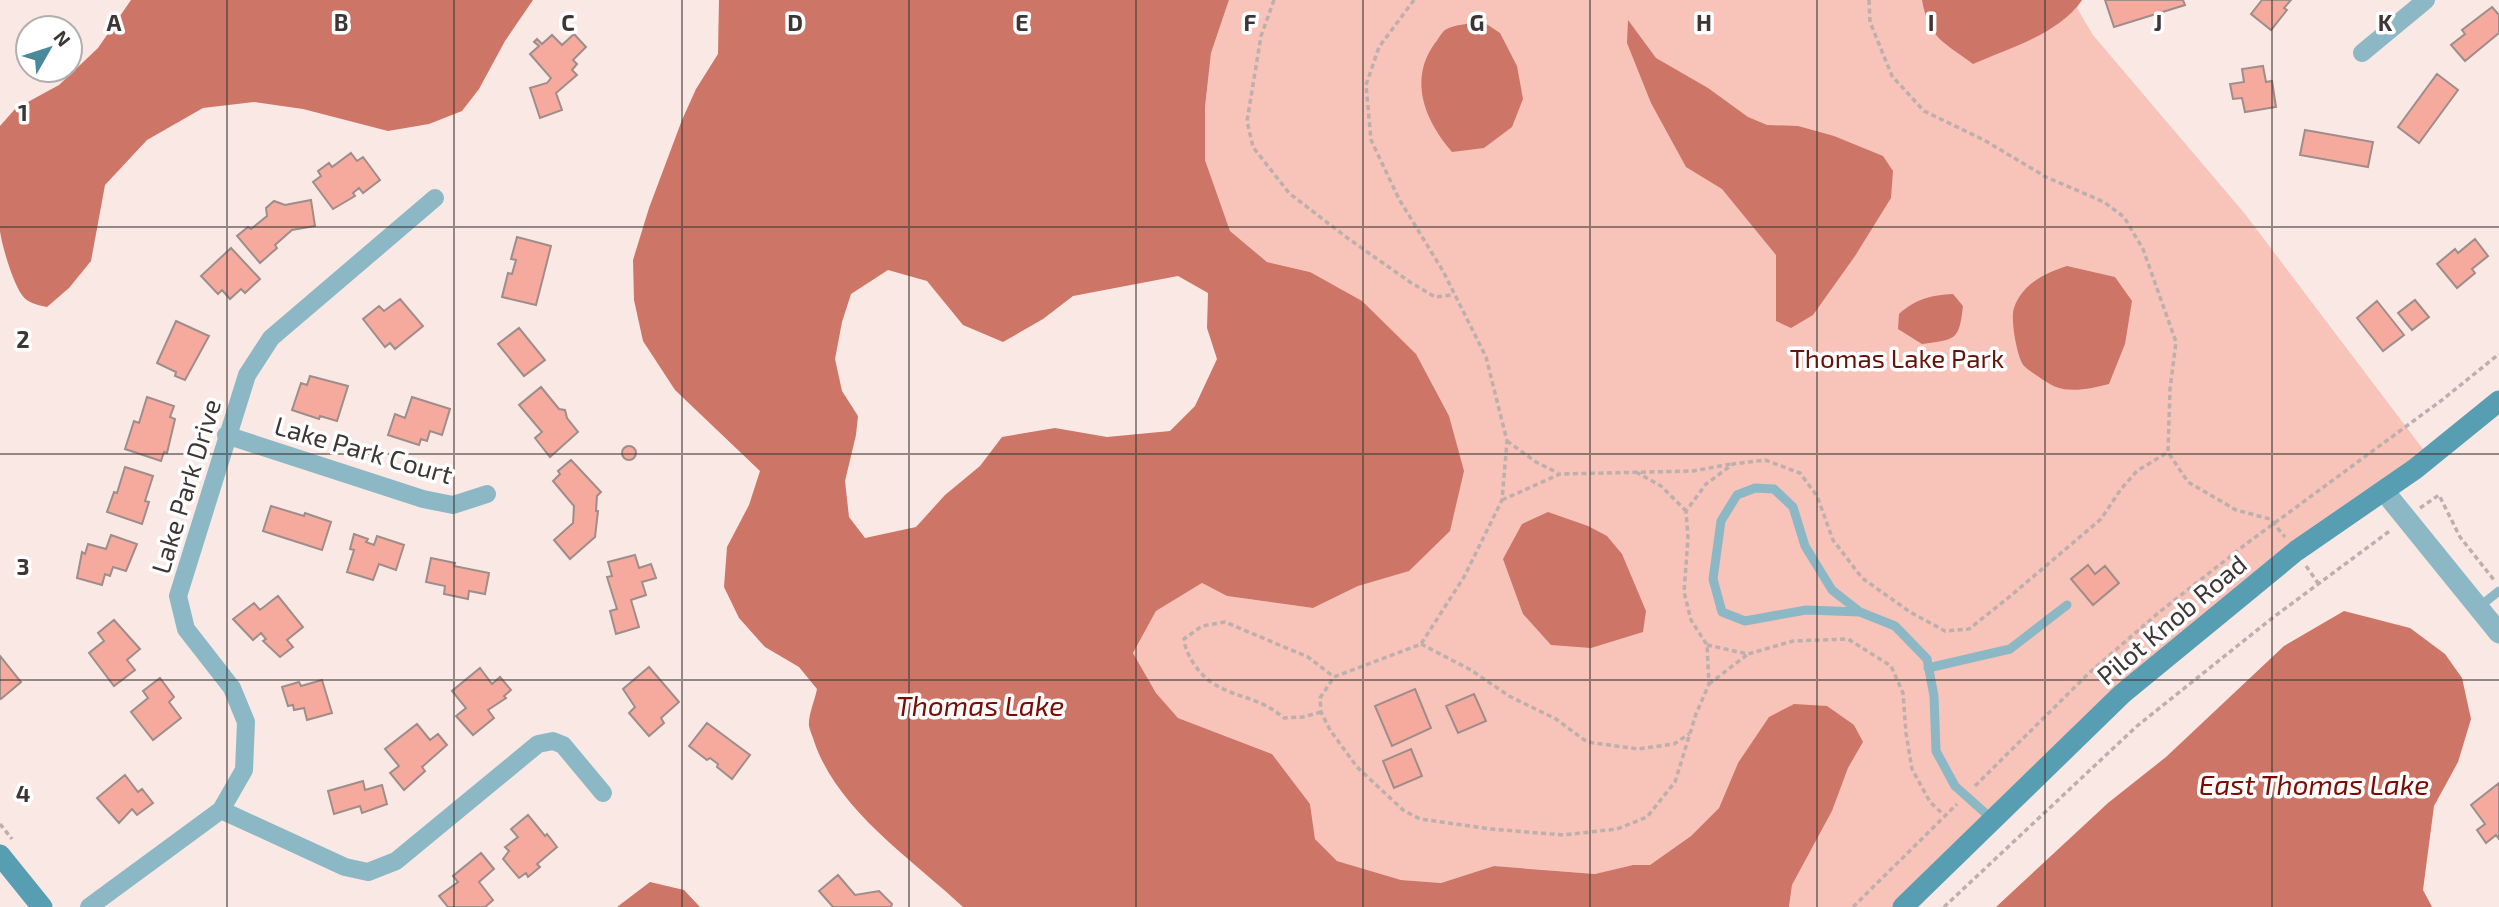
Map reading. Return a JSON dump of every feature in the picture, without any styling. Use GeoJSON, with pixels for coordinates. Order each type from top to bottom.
{"type":"FeatureCollection","features":[{"type":"Feature","properties":{"kind":"main road","name":"Pilot Knob Road"},"geometry":{"type":"LineString","coordinates":[[1903,907],[2122,694],[2296,551],[2384,491],[2499,401]]}},
{"type":"Feature","properties":{"kind":"main road"},"geometry":{"type":"LineString","coordinates":[[0,855],[42,907]]}},
{"type":"Feature","properties":{"kind":"street"},"geometry":{"type":"LineString","coordinates":[[2362,53],[2426,0]]}},
{"type":"Feature","properties":{"kind":"street","name":"Lake Park Drive"},"geometry":{"type":"LineString","coordinates":[[89,907],[222,810],[244,769],[246,722],[232,688],[186,629],[178,596],[247,375],[271,338],[435,198]]}},
{"type":"Feature","properties":{"kind":"street","name":"Lake Park Court"},"geometry":{"type":"LineString","coordinates":[[226,436],[433,501],[453,505],[487,494]]}},
{"type":"Feature","properties":{"kind":"street"},"geometry":{"type":"LineString","coordinates":[[2384,491],[2499,633]]}},
{"type":"Feature","properties":{"kind":"street"},"geometry":{"type":"LineString","coordinates":[[222,810],[345,867],[368,872],[396,861],[538,744],[553,741],[564,745],[603,793]]}},
{"type":"Feature","properties":{"kind":"lane"},"geometry":{"type":"LineString","coordinates":[[1860,612],[1806,610],[1745,621],[1722,612],[1713,579],[1721,521],[1737,495],[1755,488],[1774,489],[1793,508],[1805,547],[1832,590],[1860,612],[1895,626],[1927,659],[1934,696],[1936,751],[1955,786],[1993,820]]}},
{"type":"Feature","properties":{"kind":"lane"},"geometry":{"type":"LineString","coordinates":[[2479,607],[2499,589]]}},
{"type":"Feature","properties":{"kind":"lane"},"geometry":{"type":"LineString","coordinates":[[1928,668],[2010,649],[2067,605]]}},
{"type":"Feature","properties":{"kind":"path"},"geometry":{"type":"LineString","coordinates":[[1274,0],[1261,36],[1247,121],[1253,147],[1289,193],[1346,237],[1435,297],[1454,295]]}},
{"type":"Feature","properties":{"kind":"path"},"geometry":{"type":"LineString","coordinates":[[1414,0],[1379,47],[1366,85],[1371,140],[1399,199],[1443,271],[1486,357],[1507,441],[1502,500],[1464,577],[1422,644],[1334,677],[1320,698],[1321,712],[1330,730],[1357,767],[1403,810],[1420,819],[1563,835],[1617,829],[1647,817],[1675,782],[1696,714],[1709,684],[1707,645],[1691,620],[1684,592],[1688,538],[1686,511],[1661,486],[1634,471]]}},
{"type":"Feature","properties":{"kind":"path"},"geometry":{"type":"LineString","coordinates":[[1869,0],[1870,22],[1892,76],[1924,111],[1984,140],[2046,177],[2104,202],[2124,217],[2143,249],[2176,342],[2170,389],[2168,452],[2188,482],[2236,510],[2270,519],[2274,523]]}},
{"type":"Feature","properties":{"kind":"path"},"geometry":{"type":"LineString","coordinates":[[1853,907],[2088,674],[2157,614],[2274,523],[2416,420],[2499,354]]}},
{"type":"Feature","properties":{"kind":"path"},"geometry":{"type":"LineString","coordinates":[[1507,441],[1536,462],[1560,474]]}},
{"type":"Feature","properties":{"kind":"path"},"geometry":{"type":"LineString","coordinates":[[1502,500],[1560,474],[1693,471],[1765,460],[1800,473],[1817,496],[1833,540],[1862,578],[1910,612],[1945,631],[1969,629],[2008,598],[2101,519],[2137,471],[2168,452]]}},
{"type":"Feature","properties":{"kind":"path"},"geometry":{"type":"LineString","coordinates":[[1686,511],[1706,484],[1733,464]]}},
{"type":"Feature","properties":{"kind":"path"},"geometry":{"type":"LineString","coordinates":[[1944,907],[2137,726],[2271,618],[2439,495],[2460,537],[2499,589]]}},
{"type":"Feature","properties":{"kind":"path"},"geometry":{"type":"LineString","coordinates":[[1321,712],[1293,719],[1284,718],[1270,706],[1212,683],[1185,649],[1184,639],[1202,626],[1225,622],[1308,657],[1334,677]]}},
{"type":"Feature","properties":{"kind":"path"},"geometry":{"type":"LineString","coordinates":[[1709,684],[1748,654],[1793,641],[1848,639],[1891,666],[1903,693],[1912,769],[1930,802],[1945,816]]}},
{"type":"Feature","properties":{"kind":"path"},"geometry":{"type":"LineString","coordinates":[[1422,644],[1471,670],[1508,696],[1556,719],[1587,742],[1638,749],[1674,744],[1691,732]]}},
{"type":"Feature","properties":{"kind":"path"},"geometry":{"type":"LineString","coordinates":[[1707,645],[1748,654]]}},
{"type":"Feature","properties":{"kind":"green space","name":"Thomas Lake Park"},"geometry":{"type":"Polygon","coordinates":[[[1229,0],[2082,0],[2077,8],[2093,35],[2245,214],[2429,457],[2249,590],[1901,907],[1789,907],[1792,885],[1832,811],[1848,768],[1863,742],[1738,763],[1719,808],[1691,836],[1650,865],[1633,865],[1596,874],[1494,866],[1441,883],[1401,880],[1337,861],[1315,839],[1310,804],[1272,754],[1178,718],[1156,693],[1133,653],[1156,611],[1202,583],[1227,596],[1313,608],[1358,586],[1311,272],[1267,262],[1230,231],[1205,160],[1205,107],[1211,53],[1229,0]]]}},
{"type":"Feature","properties":{"kind":"water"},"geometry":{"type":"Polygon","coordinates":[[[131,0],[533,0],[505,41],[479,89],[462,111],[429,124],[388,131],[303,109],[254,102],[203,108],[147,140],[105,185],[91,261],[69,288],[47,307],[27,300],[22,295],[8,264],[1,238],[0,126],[15,109],[60,84],[84,84],[84,61],[98,48],[131,0]]]}},
{"type":"Feature","properties":{"kind":"water","name":"Thomas Lake"},"geometry":{"type":"Polygon","coordinates":[[[719,0],[1229,0],[1211,53],[1205,107],[1205,160],[1230,231],[1267,262],[1310,272],[1362,301],[1416,354],[1449,416],[1464,471],[1450,531],[1409,571],[1358,586],[1313,608],[1227,596],[1202,583],[1156,611],[1133,653],[1156,693],[1178,718],[1272,754],[1310,804],[1315,839],[1337,861],[1401,880],[1441,883],[1494,866],[1595,874],[1633,865],[1650,865],[1691,836],[1719,808],[1738,763],[1769,717],[1794,704],[1827,706],[1854,725],[1863,742],[1848,768],[1832,811],[1792,885],[1789,907],[963,907],[878,832],[840,789],[825,766],[809,726],[817,689],[799,667],[765,647],[739,618],[724,587],[727,547],[749,505],[760,471],[675,390],[643,341],[634,300],[633,260],[682,120],[696,89],[718,54],[719,0]],[[888,270],[851,294],[842,322],[835,359],[842,391],[858,416],[845,481],[849,517],[865,538],[916,527],[945,495],[980,466],[1002,437],[1055,428],[1107,437],[1170,431],[1195,406],[1217,359],[1207,328],[1208,293],[1178,276],[1073,296],[1043,319],[1003,342],[963,325],[927,281],[888,270]]]}},
{"type":"Feature","properties":{"kind":"water"},"geometry":{"type":"Polygon","coordinates":[[[1922,0],[2082,0],[2072,12],[2047,31],[1973,64],[1934,32],[1922,0]]]}},
{"type":"Feature","properties":{"kind":"water"},"geometry":{"type":"Polygon","coordinates":[[[1628,20],[1656,58],[1708,88],[1748,117],[1767,125],[1798,126],[1834,136],[1883,156],[1893,171],[1891,198],[1855,256],[1813,315],[1791,328],[1776,321],[1776,255],[1722,189],[1686,167],[1651,103],[1627,43],[1628,20]]]}},
{"type":"Feature","properties":{"kind":"water"},"geometry":{"type":"Polygon","coordinates":[[[1482,21],[1500,33],[1517,66],[1523,99],[1512,127],[1484,148],[1452,152],[1428,114],[1421,86],[1422,71],[1427,57],[1445,30],[1482,21]]]}},
{"type":"Feature","properties":{"kind":"water"},"geometry":{"type":"Polygon","coordinates":[[[2067,266],[2115,277],[2132,301],[2125,344],[2109,384],[2076,390],[2062,389],[2044,381],[2021,362],[2015,338],[2014,308],[2028,286],[2067,266]]]}},
{"type":"Feature","properties":{"kind":"water"},"geometry":{"type":"Polygon","coordinates":[[[1953,294],[1963,306],[1960,326],[1953,337],[1922,344],[1898,329],[1899,314],[1911,305],[1931,297],[1953,294]]]}},
{"type":"Feature","properties":{"kind":"water"},"geometry":{"type":"Polygon","coordinates":[[[1548,512],[1588,526],[1607,536],[1622,554],[1646,611],[1643,632],[1591,648],[1551,645],[1523,614],[1503,559],[1522,524],[1548,512]]]}},
{"type":"Feature","properties":{"kind":"water","name":"East Thomas Lake"},"geometry":{"type":"Polygon","coordinates":[[[2344,611],[2410,628],[2445,654],[2462,678],[2471,719],[2458,762],[2434,806],[2423,890],[2432,907],[1996,907],[2108,803],[2166,757],[2284,646],[2344,611]]]}},
{"type":"Feature","properties":{"kind":"water"},"geometry":{"type":"Polygon","coordinates":[[[650,882],[684,890],[700,907],[617,907],[650,882]]]}},
{"type":"Feature","properties":{"kind":"building"},"geometry":{"type":"Polygon","coordinates":[[[2105,0],[2183,0],[2185,5],[2114,27],[2105,0]]]}},
{"type":"Feature","properties":{"kind":"building"},"geometry":{"type":"Polygon","coordinates":[[[2262,0],[2291,0],[2284,8],[2287,10],[2271,30],[2251,14],[2262,0]]]}},
{"type":"Feature","properties":{"kind":"building"},"geometry":{"type":"Polygon","coordinates":[[[2492,7],[2499,15],[2499,33],[2465,61],[2451,45],[2465,34],[2462,30],[2492,7]]]}},
{"type":"Feature","properties":{"kind":"building"},"geometry":{"type":"Polygon","coordinates":[[[574,34],[586,47],[573,60],[577,64],[572,70],[577,75],[556,93],[562,110],[540,118],[530,88],[547,83],[551,78],[530,54],[539,46],[534,42],[537,39],[542,44],[552,35],[562,45],[574,34]]]}},
{"type":"Feature","properties":{"kind":"building"},"geometry":{"type":"Polygon","coordinates":[[[2263,66],[2266,82],[2272,81],[2276,107],[2245,112],[2242,98],[2233,99],[2230,84],[2244,82],[2242,69],[2263,66]]]}},
{"type":"Feature","properties":{"kind":"building"},"geometry":{"type":"Polygon","coordinates":[[[2437,74],[2458,90],[2419,143],[2398,127],[2437,74]]]}},
{"type":"Feature","properties":{"kind":"building"},"geometry":{"type":"Polygon","coordinates":[[[2305,130],[2373,142],[2368,167],[2300,155],[2305,130]]]}},
{"type":"Feature","properties":{"kind":"building"},"geometry":{"type":"Polygon","coordinates":[[[351,153],[357,161],[363,157],[380,180],[363,193],[359,188],[353,193],[355,196],[333,209],[313,182],[321,176],[318,171],[329,163],[332,167],[351,153]]]}},
{"type":"Feature","properties":{"kind":"building"},"geometry":{"type":"Polygon","coordinates":[[[311,200],[315,226],[292,230],[260,263],[237,236],[267,216],[266,208],[274,201],[285,205],[311,200]]]}},
{"type":"Feature","properties":{"kind":"building"},"geometry":{"type":"Polygon","coordinates":[[[517,237],[551,246],[536,305],[502,297],[508,273],[512,274],[516,260],[511,259],[517,237]]]}},
{"type":"Feature","properties":{"kind":"building"},"geometry":{"type":"Polygon","coordinates":[[[2475,239],[2488,256],[2472,269],[2475,273],[2457,288],[2437,264],[2455,249],[2458,253],[2475,239]]]}},
{"type":"Feature","properties":{"kind":"building"},"geometry":{"type":"Polygon","coordinates":[[[231,248],[260,279],[245,293],[241,289],[230,299],[222,290],[218,294],[201,276],[231,248]]]}},
{"type":"Feature","properties":{"kind":"building"},"geometry":{"type":"Polygon","coordinates":[[[400,299],[423,326],[395,349],[390,343],[385,347],[363,319],[379,306],[384,311],[400,299]]]}},
{"type":"Feature","properties":{"kind":"building"},"geometry":{"type":"Polygon","coordinates":[[[2415,300],[2429,317],[2412,330],[2398,313],[2415,300]]]}},
{"type":"Feature","properties":{"kind":"building"},"geometry":{"type":"Polygon","coordinates":[[[2377,301],[2404,335],[2383,351],[2357,318],[2377,301]]]}},
{"type":"Feature","properties":{"kind":"building"},"geometry":{"type":"Polygon","coordinates":[[[176,321],[209,336],[185,380],[175,376],[176,372],[157,363],[176,321]]]}},
{"type":"Feature","properties":{"kind":"building"},"geometry":{"type":"Polygon","coordinates":[[[519,328],[545,360],[524,376],[498,344],[519,328]]]}},
{"type":"Feature","properties":{"kind":"building"},"geometry":{"type":"Polygon","coordinates":[[[310,376],[348,386],[337,421],[320,416],[319,419],[292,410],[301,383],[307,385],[310,376]]]}},
{"type":"Feature","properties":{"kind":"building"},"geometry":{"type":"Polygon","coordinates":[[[541,387],[559,409],[565,410],[567,418],[578,432],[550,457],[535,438],[542,432],[519,405],[541,387]]]}},
{"type":"Feature","properties":{"kind":"building"},"geometry":{"type":"Polygon","coordinates":[[[147,397],[174,406],[170,417],[175,419],[167,453],[164,452],[161,461],[125,449],[134,421],[139,423],[147,397]]]}},
{"type":"Feature","properties":{"kind":"building"},"geometry":{"type":"Polygon","coordinates":[[[412,397],[450,409],[442,435],[430,431],[427,441],[421,439],[419,445],[388,435],[395,414],[405,418],[412,397]]]}},
{"type":"Feature","properties":{"kind":"building"},"geometry":{"type":"Polygon","coordinates":[[[629,446],[634,448],[634,458],[629,460],[624,458],[622,453],[624,448],[629,446]]]}},
{"type":"Feature","properties":{"kind":"building"},"geometry":{"type":"Polygon","coordinates":[[[571,460],[601,492],[597,496],[595,537],[570,559],[554,540],[573,523],[574,506],[553,481],[560,474],[558,471],[571,460]]]}},
{"type":"Feature","properties":{"kind":"building"},"geometry":{"type":"Polygon","coordinates":[[[125,467],[153,476],[145,501],[149,502],[142,524],[107,512],[114,492],[117,493],[125,467]]]}},
{"type":"Feature","properties":{"kind":"building"},"geometry":{"type":"Polygon","coordinates":[[[271,506],[331,522],[322,550],[263,531],[271,506]]]}},
{"type":"Feature","properties":{"kind":"building"},"geometry":{"type":"Polygon","coordinates":[[[354,534],[368,539],[366,542],[374,545],[377,536],[404,545],[396,570],[379,564],[373,580],[347,572],[354,550],[350,549],[354,534]]]}},
{"type":"Feature","properties":{"kind":"building"},"geometry":{"type":"Polygon","coordinates":[[[111,535],[137,544],[126,571],[113,567],[110,576],[105,574],[102,585],[77,578],[82,552],[85,554],[88,544],[106,549],[111,535]]]}},
{"type":"Feature","properties":{"kind":"building"},"geometry":{"type":"Polygon","coordinates":[[[635,555],[639,568],[651,564],[656,578],[642,582],[646,595],[631,600],[639,627],[616,634],[610,611],[617,609],[607,577],[612,576],[608,562],[635,555]]]}},
{"type":"Feature","properties":{"kind":"building"},"geometry":{"type":"Polygon","coordinates":[[[431,558],[489,573],[485,594],[469,591],[468,599],[444,594],[445,586],[426,582],[431,558]]]}},
{"type":"Feature","properties":{"kind":"building"},"geometry":{"type":"Polygon","coordinates":[[[2088,565],[2095,574],[2105,566],[2119,583],[2093,605],[2071,579],[2088,565]]]}},
{"type":"Feature","properties":{"kind":"building"},"geometry":{"type":"Polygon","coordinates":[[[278,596],[303,627],[287,640],[293,647],[280,657],[263,641],[266,639],[261,633],[253,640],[233,619],[254,603],[260,610],[278,596]]]}},
{"type":"Feature","properties":{"kind":"building"},"geometry":{"type":"Polygon","coordinates":[[[114,620],[140,649],[127,660],[135,670],[114,686],[89,653],[104,641],[98,633],[114,620]]]}},
{"type":"Feature","properties":{"kind":"building"},"geometry":{"type":"Polygon","coordinates":[[[0,656],[21,682],[1,699],[0,697],[0,656]]]}},
{"type":"Feature","properties":{"kind":"building"},"geometry":{"type":"Polygon","coordinates":[[[649,667],[679,702],[661,718],[664,723],[649,736],[629,713],[635,707],[623,689],[649,667]]]}},
{"type":"Feature","properties":{"kind":"building"},"geometry":{"type":"Polygon","coordinates":[[[480,668],[492,684],[500,677],[511,690],[504,696],[506,698],[488,710],[494,718],[473,735],[456,716],[466,708],[452,691],[480,668]]]}},
{"type":"Feature","properties":{"kind":"building"},"geometry":{"type":"Polygon","coordinates":[[[160,678],[174,697],[169,702],[181,718],[153,740],[131,712],[148,698],[143,691],[160,678]]]}},
{"type":"Feature","properties":{"kind":"building"},"geometry":{"type":"Polygon","coordinates":[[[322,680],[332,713],[307,720],[304,708],[294,710],[293,705],[288,706],[282,687],[299,682],[301,686],[322,680]]]}},
{"type":"Feature","properties":{"kind":"building"},"geometry":{"type":"Polygon","coordinates":[[[1415,689],[1431,728],[1392,746],[1375,706],[1415,689]]]}},
{"type":"Feature","properties":{"kind":"building"},"geometry":{"type":"Polygon","coordinates":[[[1474,694],[1486,721],[1458,733],[1446,706],[1474,694]]]}},
{"type":"Feature","properties":{"kind":"building"},"geometry":{"type":"Polygon","coordinates":[[[707,723],[750,755],[732,779],[717,767],[718,764],[710,758],[707,760],[689,746],[707,723]]]}},
{"type":"Feature","properties":{"kind":"building"},"geometry":{"type":"Polygon","coordinates":[[[417,724],[430,740],[438,734],[447,745],[422,767],[425,771],[404,790],[390,773],[399,766],[385,749],[417,724]]]}},
{"type":"Feature","properties":{"kind":"building"},"geometry":{"type":"Polygon","coordinates":[[[1411,749],[1422,776],[1394,788],[1383,761],[1411,749]]]}},
{"type":"Feature","properties":{"kind":"building"},"geometry":{"type":"Polygon","coordinates":[[[125,775],[138,792],[142,789],[153,803],[137,815],[132,809],[119,823],[97,798],[125,775]]]}},
{"type":"Feature","properties":{"kind":"building"},"geometry":{"type":"Polygon","coordinates":[[[363,781],[365,790],[382,785],[387,804],[362,813],[360,806],[334,814],[328,791],[363,781]]]}},
{"type":"Feature","properties":{"kind":"building"},"geometry":{"type":"Polygon","coordinates":[[[2499,783],[2499,839],[2496,835],[2486,843],[2477,830],[2485,824],[2471,805],[2499,783]]]}},
{"type":"Feature","properties":{"kind":"building"},"geometry":{"type":"Polygon","coordinates":[[[528,815],[557,847],[537,864],[540,867],[528,877],[526,873],[519,878],[503,859],[509,851],[505,847],[518,837],[511,829],[528,815]]]}},
{"type":"Feature","properties":{"kind":"building"},"geometry":{"type":"Polygon","coordinates":[[[481,853],[494,869],[479,882],[493,900],[485,907],[448,907],[439,896],[458,882],[453,876],[481,853]]]}},
{"type":"Feature","properties":{"kind":"building"},"geometry":{"type":"Polygon","coordinates":[[[838,875],[855,895],[879,891],[892,904],[891,907],[833,907],[819,891],[838,875]]]}}]}
